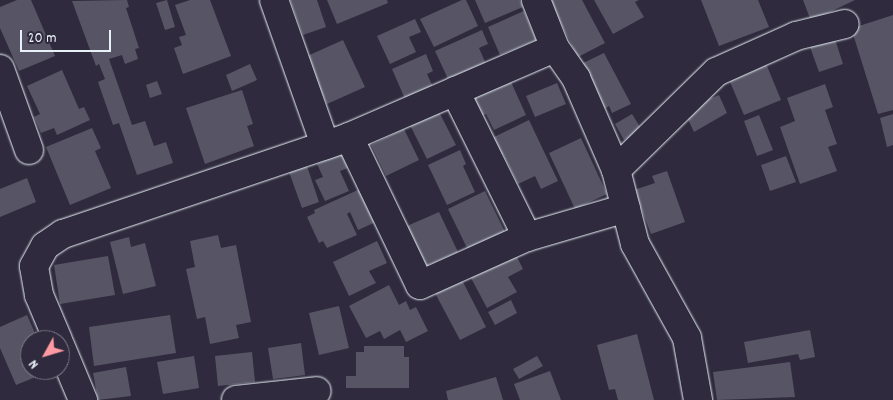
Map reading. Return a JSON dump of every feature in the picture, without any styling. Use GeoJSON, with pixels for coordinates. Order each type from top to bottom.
{"type":"FeatureCollection","features":[{"type":"Feature","properties":{"kind":"street"},"geometry":{"type":"LineString","coordinates":[[274,0],[337,141],[420,285],[527,237],[626,208]]}},
{"type":"Feature","properties":{"kind":"street"},"geometry":{"type":"LineString","coordinates":[[536,0],[555,48],[576,78],[616,170],[635,244],[687,338],[698,400]]}},
{"type":"Feature","properties":{"kind":"street"},"geometry":{"type":"LineString","coordinates":[[616,170],[716,72],[796,36],[845,24]]}},
{"type":"Feature","properties":{"kind":"street"},"geometry":{"type":"LineString","coordinates":[[54,330],[39,295],[34,266],[45,246],[63,234],[337,141],[555,48]]}},
{"type":"Feature","properties":{"kind":"street"},"geometry":{"type":"LineString","coordinates":[[0,69],[29,150]]}},
{"type":"Feature","properties":{"kind":"street"},"geometry":{"type":"LineString","coordinates":[[455,91],[527,237]]}},
{"type":"Feature","properties":{"kind":"street"},"geometry":{"type":"LineString","coordinates":[[70,369],[83,400]]}},
{"type":"Feature","properties":{"kind":"street"},"geometry":{"type":"LineString","coordinates":[[236,400],[318,391]]}},
{"type":"Feature","properties":{"kind":"building"},"geometry":{"type":"Polygon","coordinates":[[[17,0],[31,0],[55,56],[19,71],[0,28],[0,7],[17,0]]]}},
{"type":"Feature","properties":{"kind":"building"},"geometry":{"type":"Polygon","coordinates":[[[127,0],[129,7],[126,8],[139,48],[135,49],[138,59],[125,64],[122,55],[109,59],[132,125],[145,121],[154,146],[166,142],[173,163],[137,175],[119,123],[113,125],[98,82],[105,79],[99,64],[96,66],[72,1],[127,0]]]}},
{"type":"Feature","properties":{"kind":"building"},"geometry":{"type":"Polygon","coordinates":[[[167,0],[175,27],[165,30],[156,3],[167,0]]]}},
{"type":"Feature","properties":{"kind":"building"},"geometry":{"type":"Polygon","coordinates":[[[190,0],[210,0],[231,56],[183,74],[174,48],[182,45],[179,37],[186,35],[175,5],[190,0]]]}},
{"type":"Feature","properties":{"kind":"building"},"geometry":{"type":"Polygon","coordinates":[[[290,0],[317,0],[326,27],[303,35],[290,0]]]}},
{"type":"Feature","properties":{"kind":"building"},"geometry":{"type":"Polygon","coordinates":[[[327,0],[387,0],[388,3],[337,24],[327,0]]]}},
{"type":"Feature","properties":{"kind":"building"},"geometry":{"type":"Polygon","coordinates":[[[462,0],[466,0],[478,26],[434,47],[420,19],[462,0]]]}},
{"type":"Feature","properties":{"kind":"building"},"geometry":{"type":"Polygon","coordinates":[[[475,0],[520,0],[523,7],[485,23],[475,0]]]}},
{"type":"Feature","properties":{"kind":"building"},"geometry":{"type":"Polygon","coordinates":[[[549,0],[582,0],[605,43],[578,57],[549,0]]]}},
{"type":"Feature","properties":{"kind":"building"},"geometry":{"type":"Polygon","coordinates":[[[594,0],[639,0],[635,2],[644,17],[613,34],[594,0]]]}},
{"type":"Feature","properties":{"kind":"building"},"geometry":{"type":"Polygon","coordinates":[[[701,0],[758,0],[769,27],[719,46],[701,0]]]}},
{"type":"Feature","properties":{"kind":"building"},"geometry":{"type":"Polygon","coordinates":[[[803,0],[855,0],[811,21],[803,0]]]}},
{"type":"Feature","properties":{"kind":"building"},"geometry":{"type":"Polygon","coordinates":[[[524,11],[536,40],[500,55],[488,27],[524,11]]]}},
{"type":"Feature","properties":{"kind":"building"},"geometry":{"type":"Polygon","coordinates":[[[893,15],[893,110],[878,114],[853,34],[859,26],[893,15]]]}},
{"type":"Feature","properties":{"kind":"building"},"geometry":{"type":"Polygon","coordinates":[[[415,19],[421,32],[409,37],[416,52],[390,64],[377,36],[415,19]]]}},
{"type":"Feature","properties":{"kind":"building"},"geometry":{"type":"Polygon","coordinates":[[[482,30],[488,44],[479,48],[486,64],[449,81],[435,51],[482,30]]]}},
{"type":"Feature","properties":{"kind":"building"},"geometry":{"type":"Polygon","coordinates":[[[834,36],[843,64],[819,72],[809,44],[834,36]]]}},
{"type":"Feature","properties":{"kind":"building"},"geometry":{"type":"Polygon","coordinates":[[[343,40],[365,87],[327,104],[305,57],[343,40]]]}},
{"type":"Feature","properties":{"kind":"building"},"geometry":{"type":"Polygon","coordinates":[[[604,53],[631,104],[612,113],[609,106],[604,109],[581,64],[604,53]]]}},
{"type":"Feature","properties":{"kind":"building"},"geometry":{"type":"Polygon","coordinates":[[[426,54],[433,71],[427,74],[433,87],[405,99],[392,69],[426,54]]]}},
{"type":"Feature","properties":{"kind":"building"},"geometry":{"type":"Polygon","coordinates":[[[765,61],[781,100],[744,115],[728,77],[765,61]]]}},
{"type":"Feature","properties":{"kind":"building"},"geometry":{"type":"Polygon","coordinates":[[[250,64],[257,80],[232,91],[226,75],[250,64]]]}},
{"type":"Feature","properties":{"kind":"building"},"geometry":{"type":"Polygon","coordinates":[[[62,70],[79,109],[84,107],[90,120],[57,135],[54,128],[41,133],[34,117],[40,114],[27,86],[62,70]]]}},
{"type":"Feature","properties":{"kind":"building"},"geometry":{"type":"Polygon","coordinates":[[[157,81],[162,94],[150,98],[146,85],[157,81]]]}},
{"type":"Feature","properties":{"kind":"building"},"geometry":{"type":"Polygon","coordinates":[[[511,82],[526,115],[494,130],[486,114],[480,116],[472,99],[511,82]]]}},
{"type":"Feature","properties":{"kind":"building"},"geometry":{"type":"Polygon","coordinates":[[[557,83],[566,104],[535,117],[526,96],[557,83]]]}},
{"type":"Feature","properties":{"kind":"building"},"geometry":{"type":"Polygon","coordinates":[[[825,84],[833,107],[825,110],[837,144],[828,147],[837,171],[800,184],[780,127],[795,121],[787,98],[825,84]]]}},
{"type":"Feature","properties":{"kind":"building"},"geometry":{"type":"Polygon","coordinates":[[[242,90],[253,124],[247,126],[254,146],[205,164],[186,108],[242,90]]]}},
{"type":"Feature","properties":{"kind":"building"},"geometry":{"type":"Polygon","coordinates":[[[719,95],[727,113],[694,132],[686,115],[698,110],[697,104],[719,95]]]}},
{"type":"Feature","properties":{"kind":"building"},"geometry":{"type":"Polygon","coordinates":[[[438,110],[456,145],[427,159],[410,125],[438,110]]]}},
{"type":"Feature","properties":{"kind":"building"},"geometry":{"type":"Polygon","coordinates":[[[632,114],[642,130],[624,140],[615,124],[632,114]]]}},
{"type":"Feature","properties":{"kind":"building"},"geometry":{"type":"Polygon","coordinates":[[[893,114],[893,145],[887,147],[880,118],[893,114]]]}},
{"type":"Feature","properties":{"kind":"building"},"geometry":{"type":"Polygon","coordinates":[[[759,115],[773,150],[757,156],[744,121],[759,115]]]}},
{"type":"Feature","properties":{"kind":"building"},"geometry":{"type":"Polygon","coordinates":[[[529,120],[558,181],[541,189],[535,176],[518,184],[503,154],[498,156],[490,139],[529,120]]]}},
{"type":"Feature","properties":{"kind":"building"},"geometry":{"type":"Polygon","coordinates":[[[92,128],[101,148],[95,151],[111,188],[70,205],[46,147],[92,128]]]}},
{"type":"Feature","properties":{"kind":"building"},"geometry":{"type":"Polygon","coordinates":[[[404,129],[419,160],[386,176],[371,145],[404,129]]]}},
{"type":"Feature","properties":{"kind":"building"},"geometry":{"type":"Polygon","coordinates":[[[581,138],[607,194],[575,209],[549,153],[581,138]]]}},
{"type":"Feature","properties":{"kind":"building"},"geometry":{"type":"Polygon","coordinates":[[[460,150],[466,164],[463,166],[475,192],[447,205],[428,165],[460,150]]]}},
{"type":"Feature","properties":{"kind":"building"},"geometry":{"type":"Polygon","coordinates":[[[341,153],[348,168],[340,171],[349,191],[325,201],[315,180],[323,177],[317,164],[341,153]]]}},
{"type":"Feature","properties":{"kind":"building"},"geometry":{"type":"Polygon","coordinates":[[[786,156],[796,182],[770,191],[761,165],[786,156]]]}},
{"type":"Feature","properties":{"kind":"building"},"geometry":{"type":"Polygon","coordinates":[[[307,166],[319,202],[302,208],[289,172],[307,166]]]}},
{"type":"Feature","properties":{"kind":"building"},"geometry":{"type":"Polygon","coordinates":[[[667,171],[685,222],[651,234],[634,190],[655,183],[652,176],[667,171]]]}},
{"type":"Feature","properties":{"kind":"building"},"geometry":{"type":"Polygon","coordinates":[[[27,178],[36,202],[0,217],[0,189],[27,178]]]}},
{"type":"Feature","properties":{"kind":"building"},"geometry":{"type":"Polygon","coordinates":[[[360,189],[378,221],[358,230],[350,212],[347,214],[357,235],[327,248],[323,241],[319,243],[307,217],[315,213],[314,210],[360,189]]]}},
{"type":"Feature","properties":{"kind":"building"},"geometry":{"type":"Polygon","coordinates":[[[485,191],[505,232],[468,250],[448,209],[485,191]]]}},
{"type":"Feature","properties":{"kind":"building"},"geometry":{"type":"Polygon","coordinates":[[[439,212],[458,252],[426,266],[407,226],[439,212]]]}},
{"type":"Feature","properties":{"kind":"building"},"geometry":{"type":"Polygon","coordinates":[[[218,235],[221,248],[236,245],[251,322],[236,325],[239,338],[210,344],[205,317],[197,319],[186,269],[195,267],[190,241],[218,235]]]}},
{"type":"Feature","properties":{"kind":"building"},"geometry":{"type":"Polygon","coordinates":[[[129,237],[131,247],[145,243],[156,286],[123,294],[110,242],[129,237]]]}},
{"type":"Feature","properties":{"kind":"building"},"geometry":{"type":"Polygon","coordinates":[[[377,241],[387,263],[369,271],[376,283],[349,296],[333,262],[377,241]]]}},
{"type":"Feature","properties":{"kind":"building"},"geometry":{"type":"Polygon","coordinates":[[[515,253],[523,269],[508,277],[517,292],[487,308],[470,276],[515,253]]]}},
{"type":"Feature","properties":{"kind":"building"},"geometry":{"type":"Polygon","coordinates":[[[108,256],[115,295],[60,304],[54,265],[108,256]]]}},
{"type":"Feature","properties":{"kind":"building"},"geometry":{"type":"Polygon","coordinates":[[[462,280],[486,327],[460,340],[435,293],[462,280]]]}},
{"type":"Feature","properties":{"kind":"building"},"geometry":{"type":"Polygon","coordinates":[[[389,285],[399,305],[406,301],[410,310],[416,307],[428,331],[406,342],[400,330],[384,339],[380,331],[366,338],[349,306],[389,285]]]}},
{"type":"Feature","properties":{"kind":"building"},"geometry":{"type":"Polygon","coordinates":[[[511,300],[517,313],[495,325],[488,312],[511,300]]]}},
{"type":"Feature","properties":{"kind":"building"},"geometry":{"type":"Polygon","coordinates":[[[339,306],[349,348],[319,355],[309,313],[339,306]]]}},
{"type":"Feature","properties":{"kind":"building"},"geometry":{"type":"Polygon","coordinates":[[[27,315],[34,330],[20,330],[20,380],[28,380],[16,385],[0,348],[0,327],[27,315]]]}},
{"type":"Feature","properties":{"kind":"building"},"geometry":{"type":"Polygon","coordinates":[[[170,315],[176,353],[94,366],[89,327],[170,315]]]}},
{"type":"Feature","properties":{"kind":"building"},"geometry":{"type":"Polygon","coordinates":[[[810,330],[815,357],[800,360],[798,354],[748,363],[744,342],[810,330]]]}},
{"type":"Feature","properties":{"kind":"building"},"geometry":{"type":"Polygon","coordinates":[[[637,334],[654,400],[618,400],[615,389],[609,390],[597,345],[637,334]]]}},
{"type":"Feature","properties":{"kind":"building"},"geometry":{"type":"Polygon","coordinates":[[[301,343],[305,375],[273,379],[268,348],[301,343]]]}},
{"type":"Feature","properties":{"kind":"building"},"geometry":{"type":"Polygon","coordinates":[[[364,346],[404,346],[404,357],[409,357],[409,388],[346,388],[346,376],[356,376],[356,352],[364,352],[364,346]]]}},
{"type":"Feature","properties":{"kind":"building"},"geometry":{"type":"Polygon","coordinates":[[[252,352],[255,382],[218,386],[215,356],[252,352]]]}},
{"type":"Feature","properties":{"kind":"building"},"geometry":{"type":"Polygon","coordinates":[[[194,356],[199,388],[163,394],[157,362],[194,356]]]}},
{"type":"Feature","properties":{"kind":"building"},"geometry":{"type":"Polygon","coordinates":[[[537,356],[543,366],[519,379],[513,369],[537,356]]]}},
{"type":"Feature","properties":{"kind":"building"},"geometry":{"type":"Polygon","coordinates":[[[790,362],[795,397],[717,400],[713,372],[790,362]]]}},
{"type":"Feature","properties":{"kind":"building"},"geometry":{"type":"Polygon","coordinates":[[[126,367],[131,396],[98,400],[93,373],[126,367]]]}},
{"type":"Feature","properties":{"kind":"building"},"geometry":{"type":"Polygon","coordinates":[[[550,371],[561,400],[520,400],[514,384],[550,371]]]}},
{"type":"Feature","properties":{"kind":"building"},"geometry":{"type":"Polygon","coordinates":[[[496,377],[503,400],[448,400],[446,391],[496,377]]]}}]}
